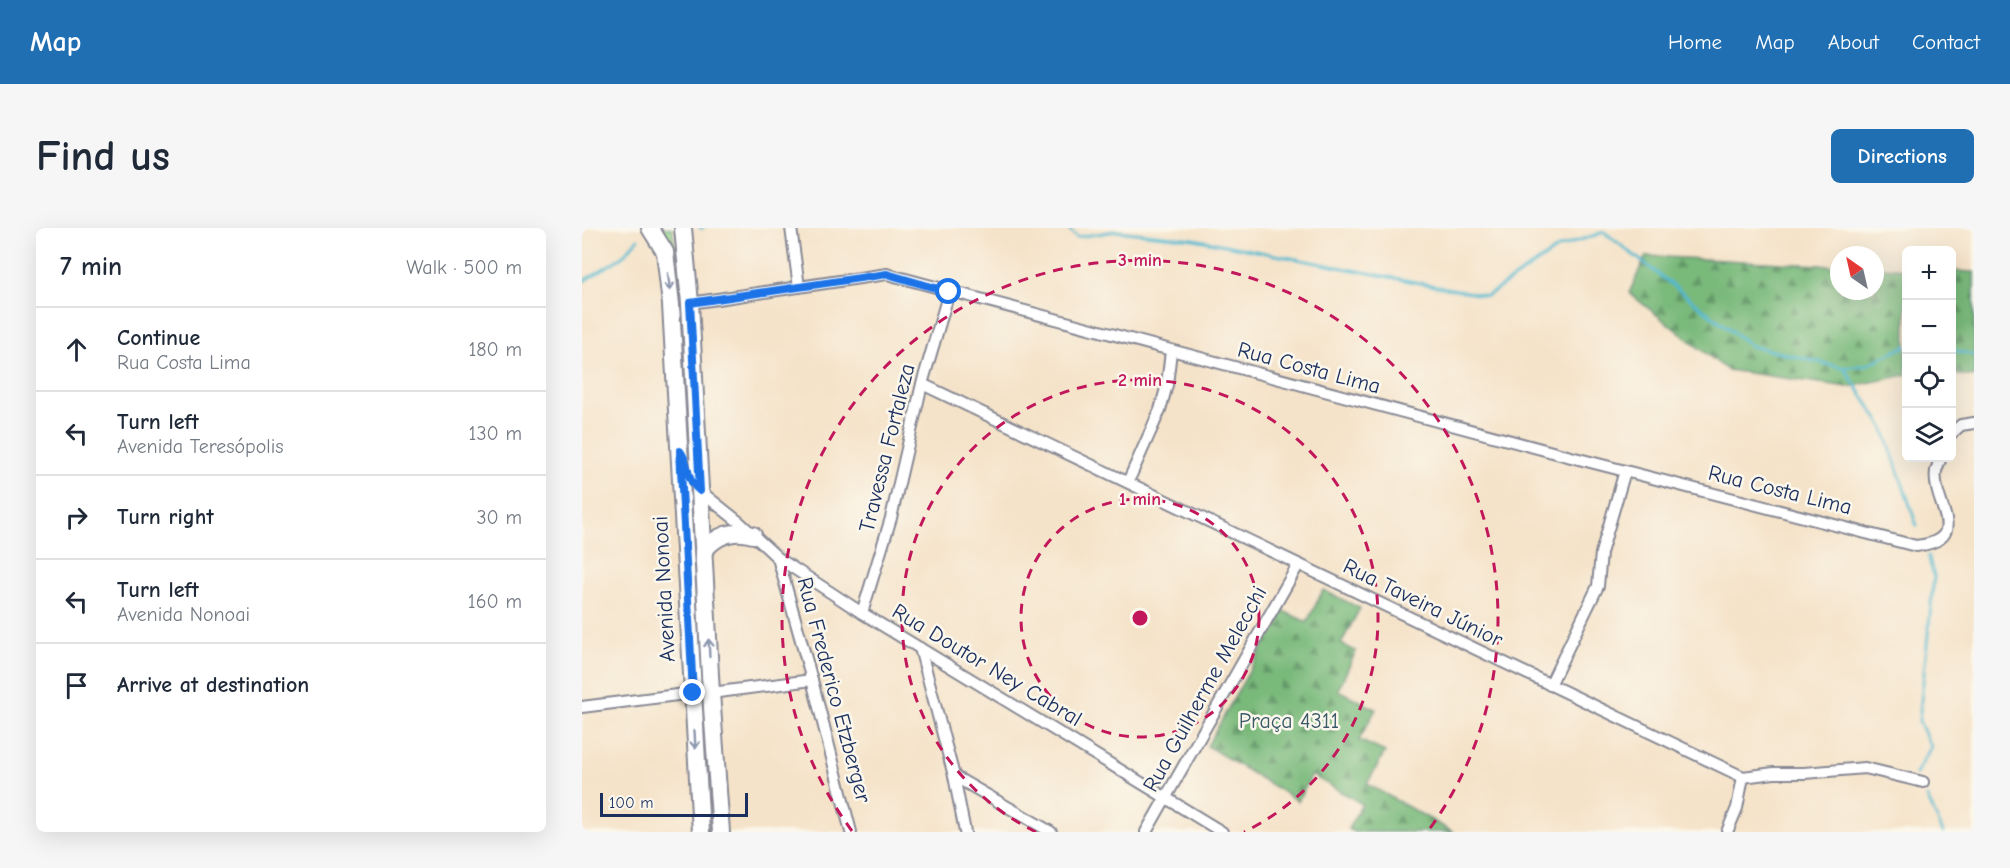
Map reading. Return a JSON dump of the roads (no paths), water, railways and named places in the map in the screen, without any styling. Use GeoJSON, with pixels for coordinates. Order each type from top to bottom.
{"type":"FeatureCollection","features":[{"type":"Feature","properties":{"kind":"main road","name":"Avenida Nonoai"},"geometry":{"type":"LineString","coordinates":[[650,228],[665,252],[671,305],[701,832]]}},
{"type":"Feature","properties":{"kind":"main road","name":"Avenida Nonoai"},"geometry":{"type":"LineString","coordinates":[[683,228],[690,303],[711,693],[721,832]]}},
{"type":"Feature","properties":{"kind":"main road"},"geometry":{"type":"LineString","coordinates":[[680,451],[687,461],[690,482],[700,483]]}},
{"type":"Feature","properties":{"kind":"main road"},"geometry":{"type":"LineString","coordinates":[[704,552],[714,540],[729,533],[753,535]]}},
{"type":"Feature","properties":{"kind":"street"},"geometry":{"type":"LineString","coordinates":[[791,228],[799,287]]}},
{"type":"Feature","properties":{"kind":"street","name":"Rua Costa Lima"},"geometry":{"type":"LineString","coordinates":[[690,303],[887,274],[1171,351],[1916,546],[1932,544],[1941,539],[1948,529],[1937,488],[1936,472],[1940,462]]}},
{"type":"Feature","properties":{"kind":"street","name":"Travessa Fortaleza"},"geometry":{"type":"LineString","coordinates":[[862,613],[891,518],[922,384],[949,292]]}},
{"type":"Feature","properties":{"kind":"street"},"geometry":{"type":"LineString","coordinates":[[1128,482],[1160,410],[1167,385],[1171,351]]}},
{"type":"Feature","properties":{"kind":"street","name":"Rua Taveira Júnior"},"geometry":{"type":"LineString","coordinates":[[922,384],[1743,777]]}},
{"type":"Feature","properties":{"kind":"street"},"geometry":{"type":"LineString","coordinates":[[1956,429],[1961,425],[1974,423]]}},
{"type":"Feature","properties":{"kind":"street"},"geometry":{"type":"LineString","coordinates":[[1550,685],[1598,586],[1601,554],[1625,471]]}},
{"type":"Feature","properties":{"kind":"street","name":"Rua Doutor Ney Cabral"},"geometry":{"type":"LineString","coordinates":[[700,483],[778,558],[862,613],[1222,832]]}},
{"type":"Feature","properties":{"kind":"street","name":"Rua Doutor Ney Cabral"},"geometry":{"type":"LineString","coordinates":[[700,483],[739,522]]}},
{"type":"Feature","properties":{"kind":"street","name":"Rua Frederico Etzberger"},"geometry":{"type":"LineString","coordinates":[[778,558],[851,832]]}},
{"type":"Feature","properties":{"kind":"street","name":"Rua Guilherme Melecchi"},"geometry":{"type":"LineString","coordinates":[[1146,832],[1298,565]]}},
{"type":"Feature","properties":{"kind":"street"},"geometry":{"type":"LineString","coordinates":[[920,648],[954,776],[965,832]]}},
{"type":"Feature","properties":{"kind":"street"},"geometry":{"type":"LineString","coordinates":[[711,693],[812,680]]}},
{"type":"Feature","properties":{"kind":"street"},"geometry":{"type":"LineString","coordinates":[[582,707],[693,693]]}},
{"type":"Feature","properties":{"kind":"street"},"geometry":{"type":"LineString","coordinates":[[1727,832],[1737,808],[1743,777],[1865,768],[1923,782]]}},
{"type":"Feature","properties":{"kind":"street"},"geometry":{"type":"LineString","coordinates":[[954,776],[1051,832]]}},
{"type":"Feature","properties":{"kind":"waterway"},"geometry":{"type":"LineString","coordinates":[[1067,228],[1077,237],[1116,231],[1194,239],[1487,296],[1560,247],[1604,232],[1751,346],[1844,368],[1866,365],[1902,348]]}},
{"type":"Feature","properties":{"kind":"waterway"},"geometry":{"type":"LineString","coordinates":[[582,282],[622,257],[638,239]]}},
{"type":"Feature","properties":{"kind":"waterway"},"geometry":{"type":"LineString","coordinates":[[1956,351],[1974,355]]}},
{"type":"Feature","properties":{"kind":"waterway"},"geometry":{"type":"LineString","coordinates":[[1844,368],[1883,427],[1917,526]]}},
{"type":"Feature","properties":{"kind":"waterway"},"geometry":{"type":"LineString","coordinates":[[1916,774],[1931,747],[1919,721],[1934,576],[1928,556]]}},
{"type":"Feature","properties":{"kind":"waterway"},"geometry":{"type":"LineString","coordinates":[[1927,797],[1943,832]]}},
{"type":"Feature","properties":{"kind":"park label","name":"Praça 4311"},"geometry":{"type":"Point","coordinates":[1289,721]}}]}
